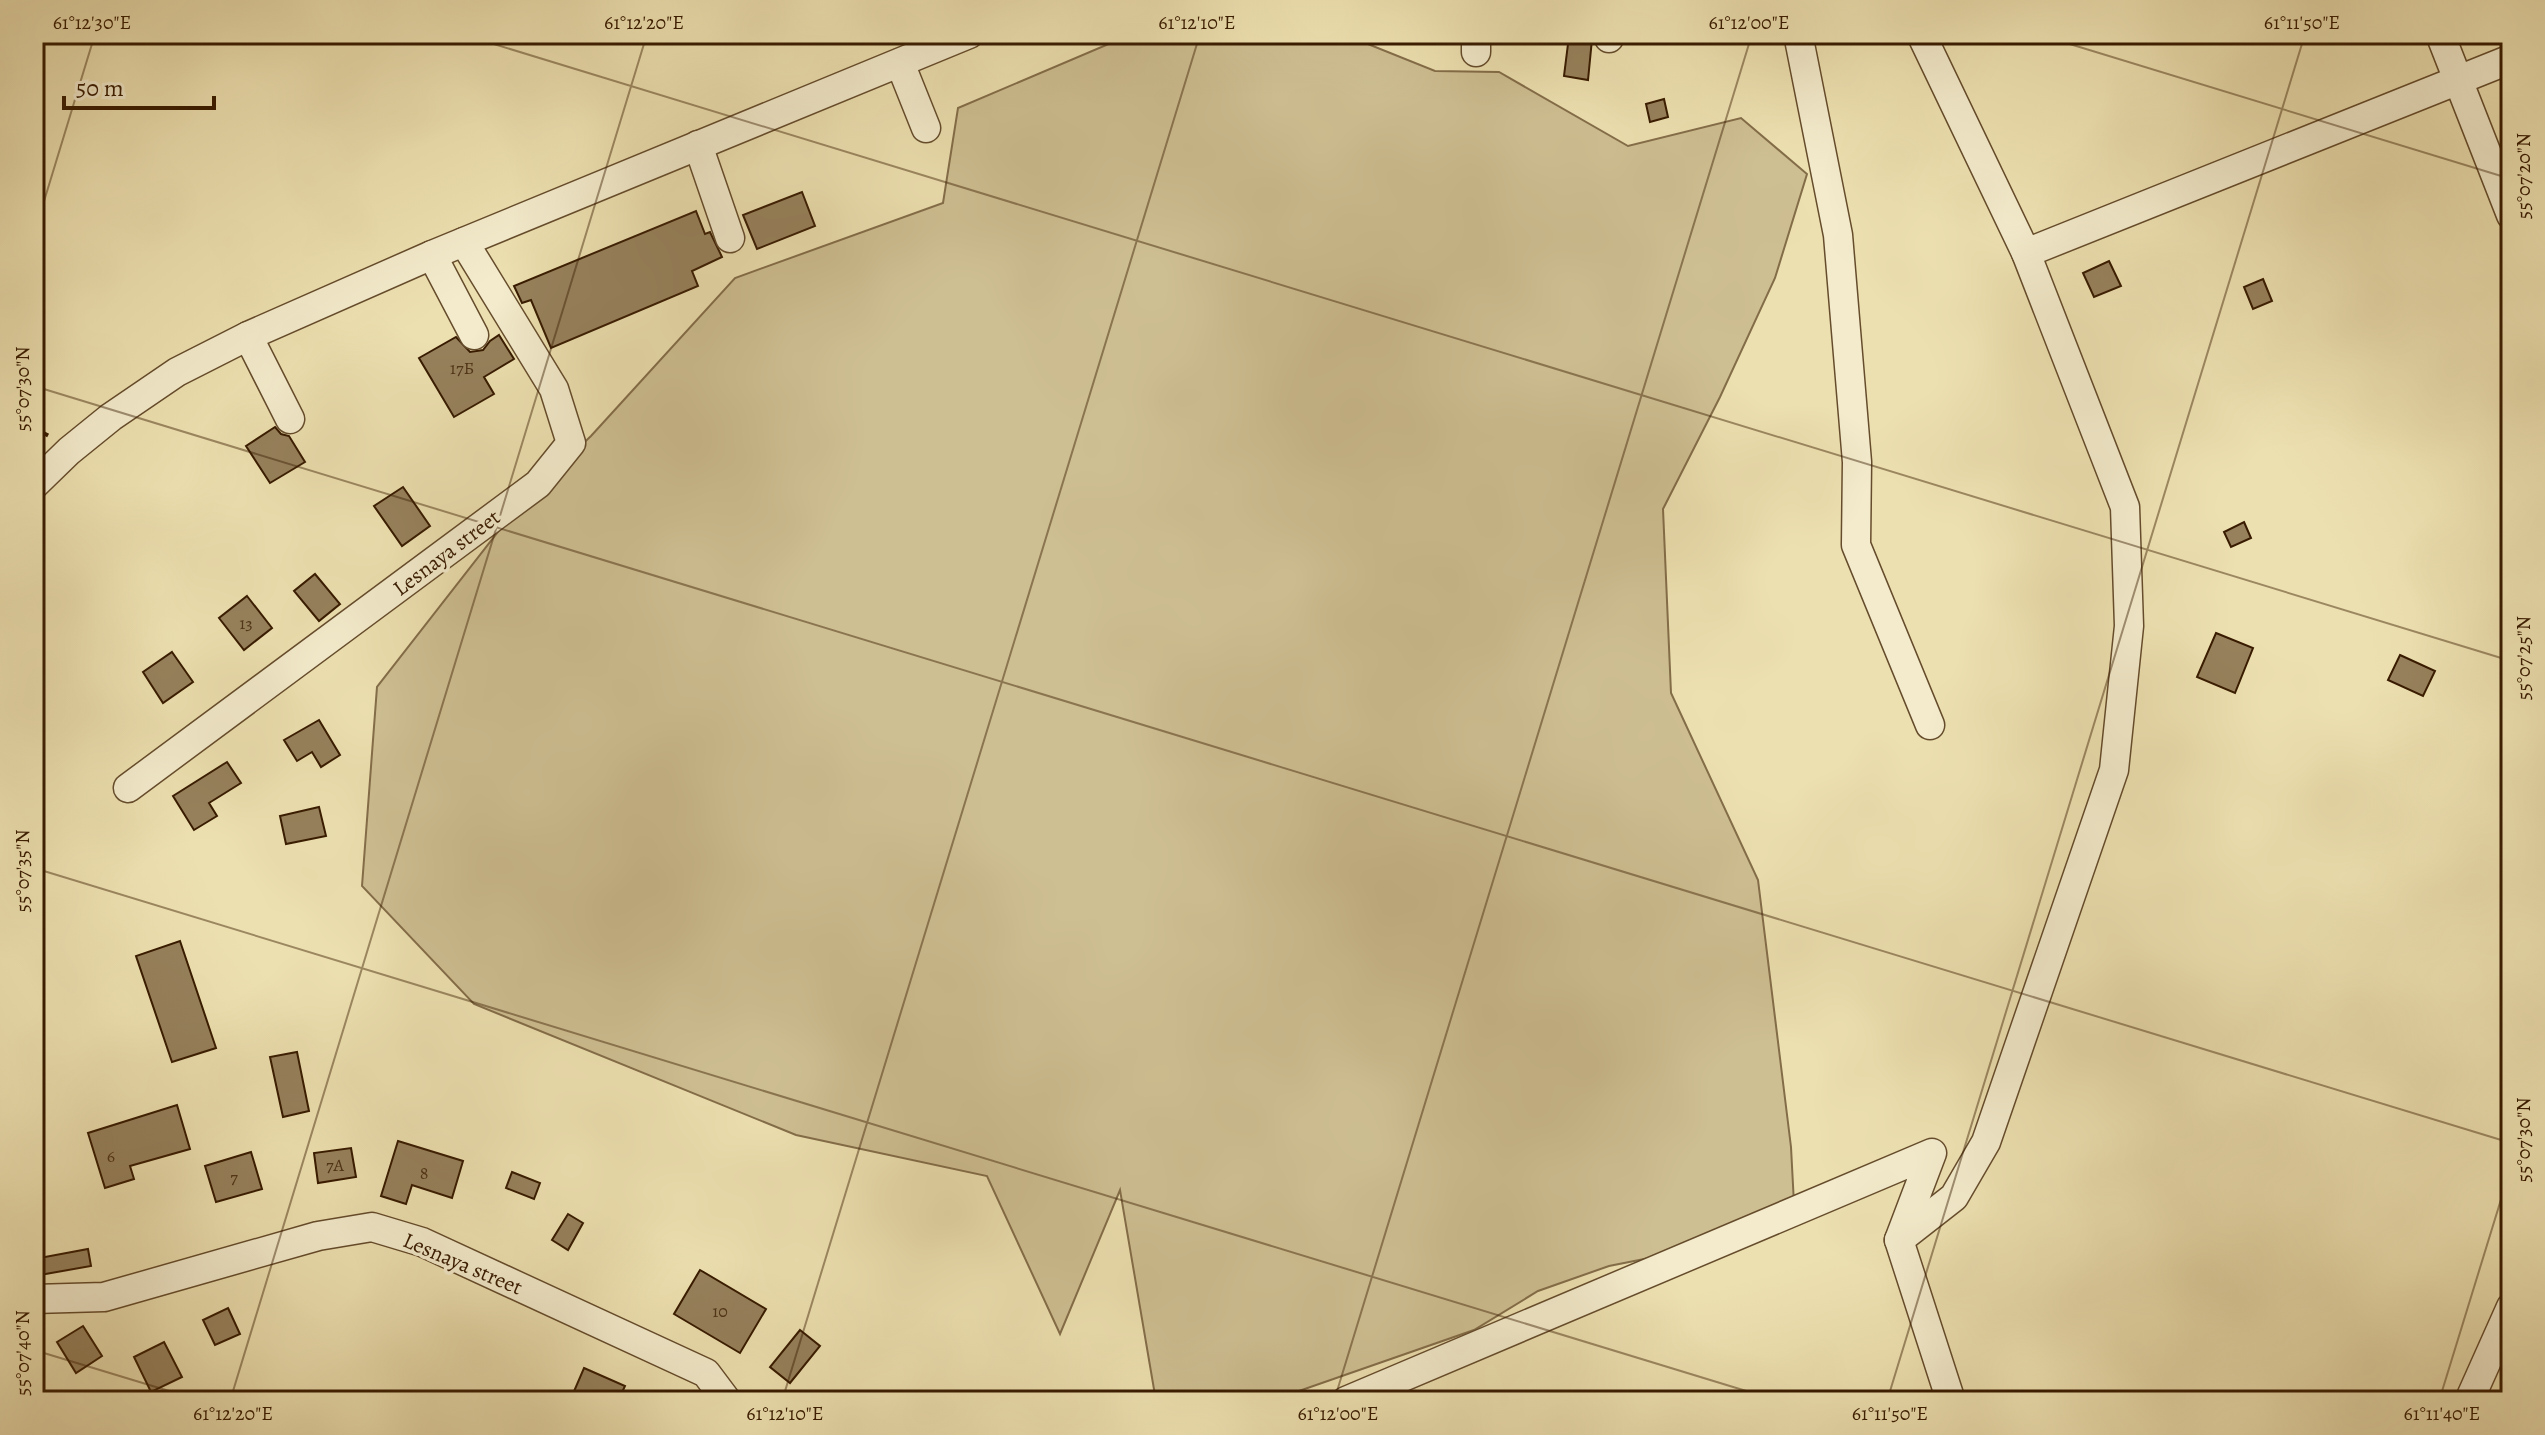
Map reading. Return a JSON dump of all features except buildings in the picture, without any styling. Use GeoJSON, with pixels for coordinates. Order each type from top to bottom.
{"type":"FeatureCollection","features":[{"type":"Feature","properties":{"kind":"street"},"geometry":{"type":"LineString","coordinates":[[34,485],[111,417],[177,372],[248,336],[432,255],[698,145],[909,51],[969,34]]}},
{"type":"Feature","properties":{"kind":"street"},"geometry":{"type":"LineString","coordinates":[[1798,34],[1838,235],[1857,462],[1856,545],[1930,725]]}},
{"type":"Feature","properties":{"kind":"street"},"geometry":{"type":"LineString","coordinates":[[1899,1240],[1954,1197],[1986,1142],[2114,770],[2129,626],[2125,507],[2026,253],[1921,34]]}},
{"type":"Feature","properties":{"kind":"street"},"geometry":{"type":"LineString","coordinates":[[2440,34],[2511,215]]}},
{"type":"Feature","properties":{"kind":"street"},"geometry":{"type":"LineString","coordinates":[[909,51],[926,128]]}},
{"type":"Feature","properties":{"kind":"street"},"geometry":{"type":"LineString","coordinates":[[2026,253],[2511,59]]}},
{"type":"Feature","properties":{"kind":"street"},"geometry":{"type":"LineString","coordinates":[[698,145],[730,238]]}},
{"type":"Feature","properties":{"kind":"street","name":"Lesnaya street"},"geometry":{"type":"LineString","coordinates":[[128,788],[538,484],[571,443],[554,389],[464,242]]}},
{"type":"Feature","properties":{"kind":"street"},"geometry":{"type":"LineString","coordinates":[[432,255],[474,335]]}},
{"type":"Feature","properties":{"kind":"street"},"geometry":{"type":"LineString","coordinates":[[248,336],[290,419]]}},
{"type":"Feature","properties":{"kind":"street"},"geometry":{"type":"LineString","coordinates":[[1346,1401],[1932,1153],[1899,1240],[1951,1401]]}},
{"type":"Feature","properties":{"kind":"street","name":"Lesnaya street"},"geometry":{"type":"LineString","coordinates":[[34,1299],[104,1297],[318,1236],[372,1227],[422,1242],[706,1373],[727,1401]]}},
{"type":"Feature","properties":{"kind":"street"},"geometry":{"type":"LineString","coordinates":[[2469,1401],[2511,1307]]}},
{"type":"Feature","properties":{"kind":"shaded area"},"geometry":{"type":"Polygon","coordinates":[[[1132,34],[1343,34],[1435,71],[1499,72],[1628,146],[1741,118],[1807,174],[1775,278],[1720,397],[1663,509],[1671,693],[1758,880],[1791,1147],[1795,1223],[1725,1243],[1609,1266],[1538,1291],[1474,1330],[1299,1391],[1235,1399],[1156,1401],[1120,1190],[1060,1334],[987,1176],[796,1135],[474,1004],[362,886],[377,687],[522,501],[591,436],[735,278],[943,203],[958,108],[1132,34]]]}}]}
